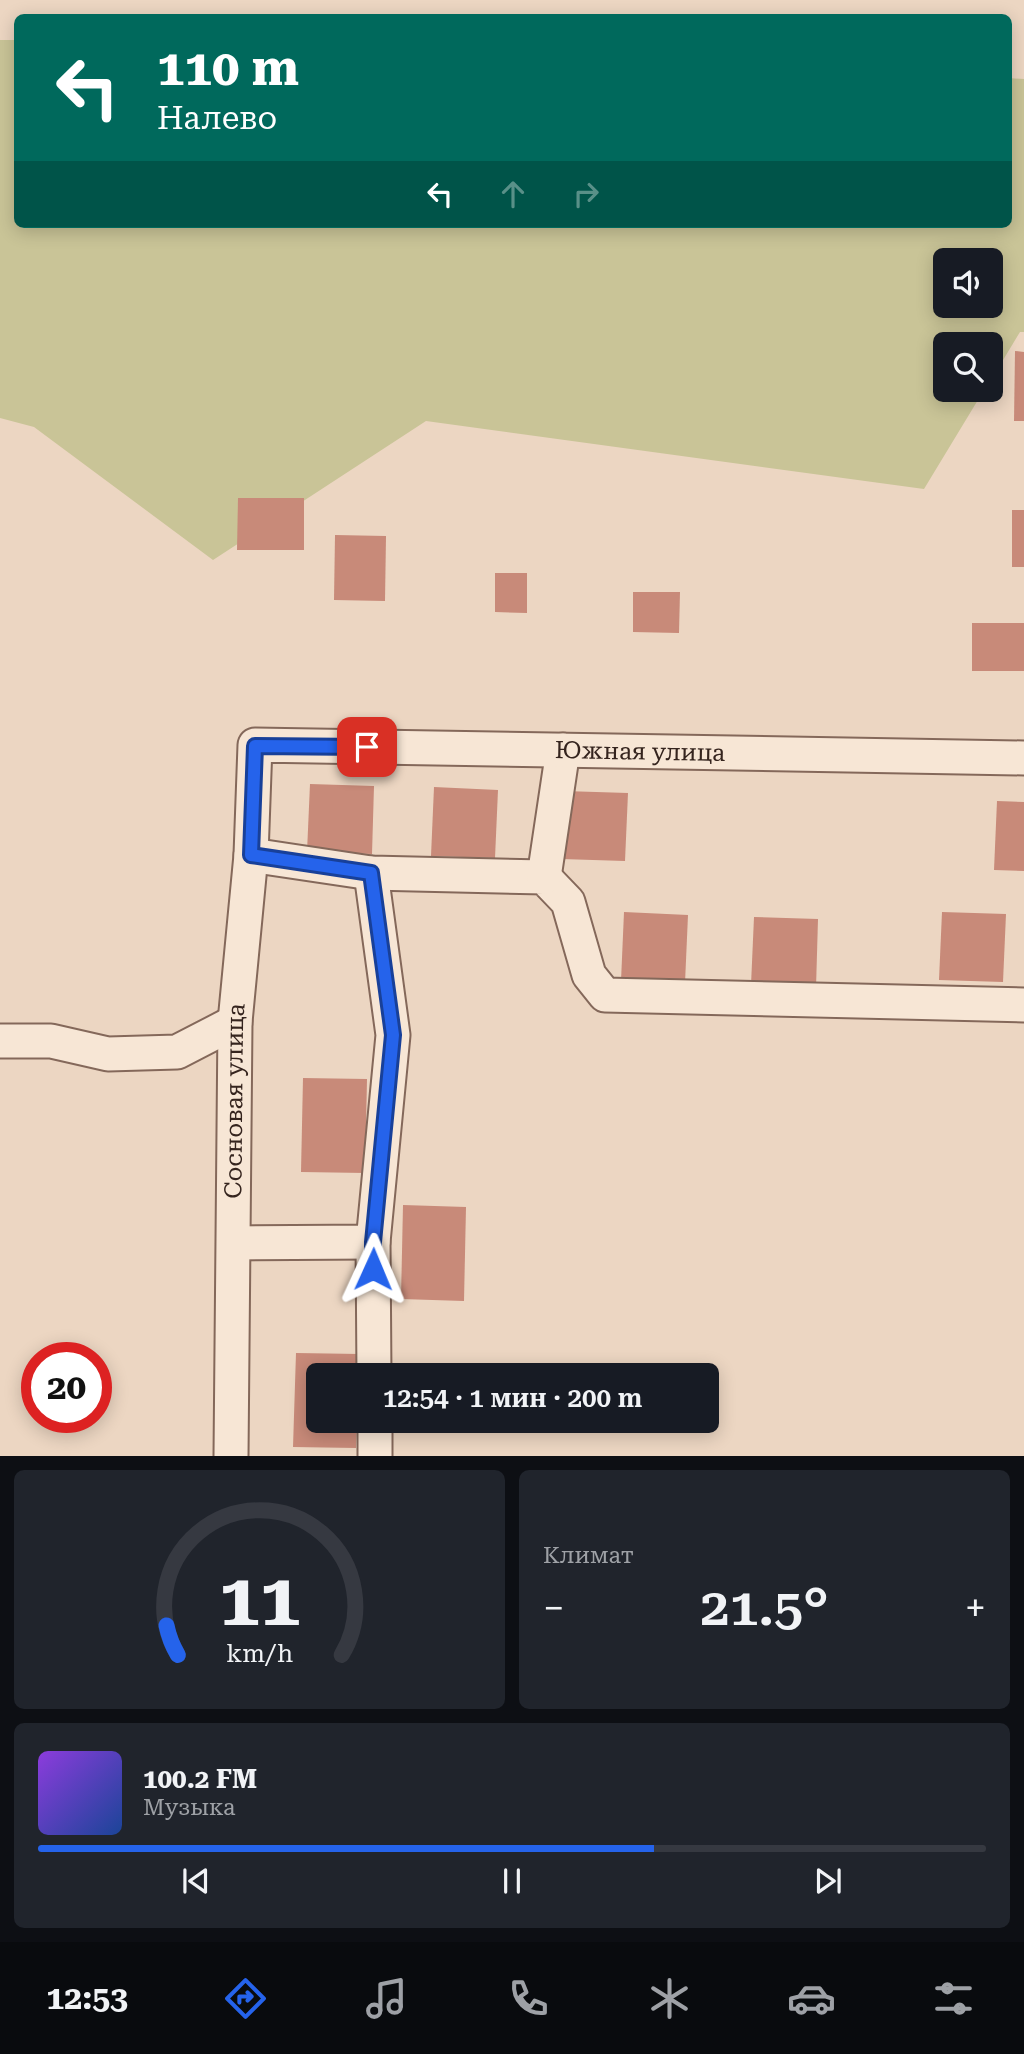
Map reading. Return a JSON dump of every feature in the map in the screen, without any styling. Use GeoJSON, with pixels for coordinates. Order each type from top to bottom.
{"type":"FeatureCollection","features":[{"type":"Feature","properties":{"kind":"street","name":"Южная улица"},"geometry":{"type":"LineString","coordinates":[[255,746],[1024,758]]}},
{"type":"Feature","properties":{"kind":"street","name":"Сосновая улица"},"geometry":{"type":"LineString","coordinates":[[231,1455],[235,1023],[251,855],[255,746]]}},
{"type":"Feature","properties":{"kind":"street"},"geometry":{"type":"LineString","coordinates":[[544,877],[563,750]]}},
{"type":"Feature","properties":{"kind":"street"},"geometry":{"type":"LineString","coordinates":[[251,855],[371,873],[544,877],[568,902],[589,975],[605,995],[1021,1002]]}},
{"type":"Feature","properties":{"kind":"street"},"geometry":{"type":"LineString","coordinates":[[371,873],[393,1035],[373,1242],[374,1363]]}},
{"type":"Feature","properties":{"kind":"street"},"geometry":{"type":"LineString","coordinates":[[0,1041],[51,1041],[108,1054],[177,1052],[235,1023]]}},
{"type":"Feature","properties":{"kind":"street"},"geometry":{"type":"LineString","coordinates":[[234,1243],[373,1242]]}},
{"type":"Feature","properties":{"kind":"street"},"geometry":{"type":"LineString","coordinates":[[375,1433],[375,1455]]}},
{"type":"Feature","properties":{"kind":"shaded area"},"geometry":{"type":"Polygon","coordinates":[[[0,40],[14,40],[14,228],[1012,228],[1012,78],[1024,79],[1024,332],[1020,332],[1003,360],[1003,332],[933,332],[933,402],[977,402],[924,489],[426,421],[213,560],[34,427],[0,418],[0,40]]]}},
{"type":"Feature","properties":{"kind":"building"},"geometry":{"type":"Polygon","coordinates":[[[1015,351],[1024,352],[1024,421],[1014,421],[1015,351]]]}},
{"type":"Feature","properties":{"kind":"building"},"geometry":{"type":"Polygon","coordinates":[[[238,498],[304,498],[304,550],[237,550],[238,498]]]}},
{"type":"Feature","properties":{"kind":"building"},"geometry":{"type":"Polygon","coordinates":[[[1012,510],[1024,510],[1024,567],[1012,567],[1012,510]]]}},
{"type":"Feature","properties":{"kind":"building"},"geometry":{"type":"Polygon","coordinates":[[[335,535],[386,536],[385,601],[334,600],[335,535]]]}},
{"type":"Feature","properties":{"kind":"building"},"geometry":{"type":"Polygon","coordinates":[[[495,573],[527,573],[527,613],[495,612],[495,573]]]}},
{"type":"Feature","properties":{"kind":"building"},"geometry":{"type":"Polygon","coordinates":[[[633,592],[680,592],[679,633],[633,632],[633,592]]]}},
{"type":"Feature","properties":{"kind":"building"},"geometry":{"type":"Polygon","coordinates":[[[972,623],[1024,623],[1024,671],[972,671],[972,623]]]}},
{"type":"Feature","properties":{"kind":"building"},"geometry":{"type":"Polygon","coordinates":[[[310,784],[374,786],[372,854],[307,852],[310,784]]]}},
{"type":"Feature","properties":{"kind":"building"},"geometry":{"type":"Polygon","coordinates":[[[434,787],[498,790],[495,858],[431,856],[434,787]]]}},
{"type":"Feature","properties":{"kind":"building"},"geometry":{"type":"Polygon","coordinates":[[[564,791],[628,793],[625,861],[561,859],[564,791]]]}},
{"type":"Feature","properties":{"kind":"building"},"geometry":{"type":"Polygon","coordinates":[[[997,801],[1024,802],[1024,871],[994,870],[997,801]]]}},
{"type":"Feature","properties":{"kind":"building"},"geometry":{"type":"Polygon","coordinates":[[[624,912],[688,915],[685,983],[621,981],[624,912]]]}},
{"type":"Feature","properties":{"kind":"building"},"geometry":{"type":"Polygon","coordinates":[[[942,912],[1006,914],[1003,982],[939,980],[942,912]]]}},
{"type":"Feature","properties":{"kind":"building"},"geometry":{"type":"Polygon","coordinates":[[[754,917],[818,919],[816,988],[751,985],[754,917]]]}},
{"type":"Feature","properties":{"kind":"building"},"geometry":{"type":"Polygon","coordinates":[[[303,1078],[367,1079],[365,1173],[301,1172],[303,1078]]]}},
{"type":"Feature","properties":{"kind":"building"},"geometry":{"type":"Polygon","coordinates":[[[403,1205],[466,1207],[464,1301],[401,1299],[403,1205]]]}},
{"type":"Feature","properties":{"kind":"building"},"geometry":{"type":"Polygon","coordinates":[[[296,1353],[359,1354],[359,1363],[306,1363],[306,1433],[357,1433],[356,1448],[293,1447],[296,1353]]]}},
{"type":"Feature","properties":{"kind":"route"},"geometry":{"type":"LineString","coordinates":[[367,747],[255,746],[251,855],[371,873],[393,1035],[373,1242],[373,1269]]}}]}
